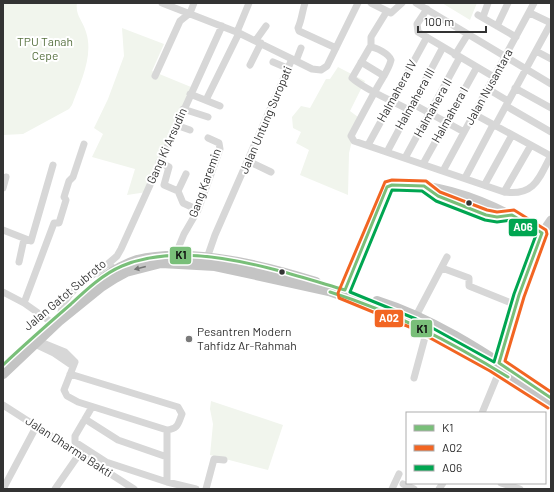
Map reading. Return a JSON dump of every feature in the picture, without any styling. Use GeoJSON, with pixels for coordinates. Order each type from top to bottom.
{"type":"FeatureCollection","features":[{"type":"Feature","properties":{"kind":"highway","name":"Jalan Gatot Subroto"},"geometry":{"type":"LineString","coordinates":[[3,365],[53,324],[62,312],[112,266],[152,257],[176,256],[207,258],[254,265],[344,293],[396,307],[416,316],[551,398]]}},
{"type":"Feature","properties":{"kind":"highway"},"geometry":{"type":"LineString","coordinates":[[3,374],[37,343],[53,324],[110,280],[126,272],[161,263],[215,266],[344,293]]}},
{"type":"Feature","properties":{"kind":"highway","name":"Jalan Gatot Subroto"},"geometry":{"type":"LineString","coordinates":[[344,293],[414,322],[463,350],[499,367],[551,404]]}},
{"type":"Feature","properties":{"kind":"main road"},"geometry":{"type":"LineString","coordinates":[[344,293],[387,187],[390,185],[432,187],[491,205],[542,232]]}},
{"type":"Feature","properties":{"kind":"main road"},"geometry":{"type":"LineString","coordinates":[[499,367],[516,305],[542,232],[551,220]]}},
{"type":"Feature","properties":{"kind":"street"},"geometry":{"type":"LineString","coordinates":[[162,3],[238,32],[294,60],[301,48]]}},
{"type":"Feature","properties":{"kind":"street"},"geometry":{"type":"LineString","coordinates":[[155,76],[180,21],[190,13],[194,3]]}},
{"type":"Feature","properties":{"kind":"street"},"geometry":{"type":"LineString","coordinates":[[206,100],[238,32],[249,3]]}},
{"type":"Feature","properties":{"kind":"street"},"geometry":{"type":"LineString","coordinates":[[305,3],[303,9],[304,16],[298,28],[299,31],[336,48]]}},
{"type":"Feature","properties":{"kind":"street","name":"Jalan Untung Suropati"},"geometry":{"type":"LineString","coordinates":[[207,258],[288,68],[294,60],[312,69],[321,70],[327,66],[358,3]]}},
{"type":"Feature","properties":{"kind":"street"},"geometry":{"type":"LineString","coordinates":[[371,3],[387,11],[394,12],[402,3]]}},
{"type":"Feature","properties":{"kind":"street"},"geometry":{"type":"LineString","coordinates":[[416,3],[525,70],[551,84]]}},
{"type":"Feature","properties":{"kind":"street"},"geometry":{"type":"LineString","coordinates":[[488,3],[481,16],[516,37]]}},
{"type":"Feature","properties":{"kind":"street"},"geometry":{"type":"LineString","coordinates":[[497,26],[508,3]]}},
{"type":"Feature","properties":{"kind":"street","name":"Jalan Nusantara"},"geometry":{"type":"LineString","coordinates":[[443,170],[530,13],[534,3]]}},
{"type":"Feature","properties":{"kind":"street"},"geometry":{"type":"LineString","coordinates":[[427,9],[416,27],[418,32],[494,77]]}},
{"type":"Feature","properties":{"kind":"street"},"geometry":{"type":"LineString","coordinates":[[387,11],[371,37],[371,46],[352,78],[409,110]]}},
{"type":"Feature","properties":{"kind":"street"},"geometry":{"type":"LineString","coordinates":[[465,178],[536,51],[549,33],[551,23],[530,13]]}},
{"type":"Feature","properties":{"kind":"street","name":"Gang Ki Arsudin"},"geometry":{"type":"LineString","coordinates":[[112,266],[122,249],[159,162],[222,26]]}},
{"type":"Feature","properties":{"kind":"street"},"geometry":{"type":"LineString","coordinates":[[250,65],[266,26]]}},
{"type":"Feature","properties":{"kind":"street","name":"Halmahera II"},"geometry":{"type":"LineString","coordinates":[[405,158],[430,113],[468,34]]}},
{"type":"Feature","properties":{"kind":"street","name":"Halmahera IV"},"geometry":{"type":"LineString","coordinates":[[368,145],[427,38]]}},
{"type":"Feature","properties":{"kind":"street"},"geometry":{"type":"LineString","coordinates":[[371,46],[390,57],[392,60],[351,136],[354,141],[485,184],[504,192],[518,194],[530,189],[551,155],[474,114]]}},
{"type":"Feature","properties":{"kind":"street","name":"Halmahera III"},"geometry":{"type":"LineString","coordinates":[[387,152],[443,47]]}},
{"type":"Feature","properties":{"kind":"street"},"geometry":{"type":"LineString","coordinates":[[536,51],[551,59]]}},
{"type":"Feature","properties":{"kind":"street"},"geometry":{"type":"LineString","coordinates":[[273,62],[288,68]]}},
{"type":"Feature","properties":{"kind":"street"},"geometry":{"type":"LineString","coordinates":[[361,62],[384,76]]}},
{"type":"Feature","properties":{"kind":"street","name":"Halmahera I"},"geometry":{"type":"LineString","coordinates":[[423,164],[477,67]]}},
{"type":"Feature","properties":{"kind":"street"},"geometry":{"type":"LineString","coordinates":[[515,88],[551,108]]}},
{"type":"Feature","properties":{"kind":"street"},"geometry":{"type":"LineString","coordinates":[[488,89],[507,104],[551,132]]}},
{"type":"Feature","properties":{"kind":"street"},"geometry":{"type":"LineString","coordinates":[[190,94],[220,106]]}},
{"type":"Feature","properties":{"kind":"street"},"geometry":{"type":"LineString","coordinates":[[413,104],[464,132]]}},
{"type":"Feature","properties":{"kind":"street"},"geometry":{"type":"LineString","coordinates":[[183,109],[208,117]]}},
{"type":"Feature","properties":{"kind":"street"},"geometry":{"type":"LineString","coordinates":[[176,125],[190,130]]}},
{"type":"Feature","properties":{"kind":"street"},"geometry":{"type":"LineString","coordinates":[[485,184],[512,135]]}},
{"type":"Feature","properties":{"kind":"street","name":"Gang Karemin"},"geometry":{"type":"LineString","coordinates":[[176,256],[184,234],[198,210],[220,149],[219,143],[208,138]]}},
{"type":"Feature","properties":{"kind":"street"},"geometry":{"type":"LineString","coordinates":[[24,303],[54,223],[59,223],[66,200],[64,197],[69,181],[73,177],[84,144]]}},
{"type":"Feature","properties":{"kind":"street"},"geometry":{"type":"LineString","coordinates":[[504,192],[531,145]]}},
{"type":"Feature","properties":{"kind":"street"},"geometry":{"type":"LineString","coordinates":[[248,161],[271,172]]}},
{"type":"Feature","properties":{"kind":"street"},"geometry":{"type":"LineString","coordinates":[[159,162],[170,167],[164,185],[178,191],[183,203],[198,210]]}},
{"type":"Feature","properties":{"kind":"street"},"geometry":{"type":"LineString","coordinates":[[3,230],[31,241],[53,165]]}},
{"type":"Feature","properties":{"kind":"street"},"geometry":{"type":"LineString","coordinates":[[178,191],[186,174]]}},
{"type":"Feature","properties":{"kind":"street"},"geometry":{"type":"LineString","coordinates":[[3,188],[6,177]]}},
{"type":"Feature","properties":{"kind":"street"},"geometry":{"type":"LineString","coordinates":[[19,262],[24,239]]}},
{"type":"Feature","properties":{"kind":"street"},"geometry":{"type":"LineString","coordinates":[[416,316],[447,257]]}},
{"type":"Feature","properties":{"kind":"street"},"geometry":{"type":"LineString","coordinates":[[442,268],[469,278],[468,286],[516,305]]}},
{"type":"Feature","properties":{"kind":"street"},"geometry":{"type":"LineString","coordinates":[[3,292],[24,303],[53,324]]}},
{"type":"Feature","properties":{"kind":"street"},"geometry":{"type":"LineString","coordinates":[[414,378],[427,330]]}},
{"type":"Feature","properties":{"kind":"street"},"geometry":{"type":"LineString","coordinates":[[37,343],[64,352],[73,358],[75,362],[73,366],[70,374],[64,390],[67,396],[92,407],[167,430],[177,427],[182,414],[178,407],[70,374]]}},
{"type":"Feature","properties":{"kind":"street"},"geometry":{"type":"LineString","coordinates":[[482,412],[499,367]]}},
{"type":"Feature","properties":{"kind":"street","name":"Jalan Dharma Bakti"},"geometry":{"type":"LineString","coordinates":[[3,405],[134,489]]}},
{"type":"Feature","properties":{"kind":"street"},"geometry":{"type":"LineString","coordinates":[[92,407],[75,436],[74,442],[106,462],[168,484],[194,489]]}},
{"type":"Feature","properties":{"kind":"street"},"geometry":{"type":"LineString","coordinates":[[85,419],[118,440],[167,457]]}},
{"type":"Feature","properties":{"kind":"street"},"geometry":{"type":"LineString","coordinates":[[3,489],[36,427]]}},
{"type":"Feature","properties":{"kind":"street"},"geometry":{"type":"LineString","coordinates":[[167,430],[168,484]]}},
{"type":"Feature","properties":{"kind":"street"},"geometry":{"type":"LineString","coordinates":[[55,489],[80,454]]}},
{"type":"Feature","properties":{"kind":"street"},"geometry":{"type":"LineString","coordinates":[[206,489],[214,459],[224,460]]}},
{"type":"Feature","properties":{"kind":"street"},"geometry":{"type":"LineString","coordinates":[[392,489],[399,474]]}},
{"type":"Feature","properties":{"kind":"street"},"geometry":{"type":"LineString","coordinates":[[403,484],[414,489]]}},
{"type":"Feature","properties":{"kind":"street"},"geometry":{"type":"LineString","coordinates":[[504,484],[520,489]]}},
{"type":"Feature","properties":{"kind":"green space","name":"TPU Tanah Cepe"},"geometry":{"type":"Polygon","coordinates":[[[3,3],[77,3],[77,11],[85,28],[88,41],[85,69],[72,105],[69,109],[23,134],[3,135],[3,3]]]}},
{"type":"Feature","properties":{"kind":"green space"},"geometry":{"type":"Polygon","coordinates":[[[442,3],[477,3],[470,20],[442,3]]]}},
{"type":"Feature","properties":{"kind":"green space"},"geometry":{"type":"Polygon","coordinates":[[[122,28],[164,44],[152,71],[191,87],[147,192],[127,195],[135,169],[92,157],[103,134],[94,128],[108,99],[124,56],[122,28]]]}},
{"type":"Feature","properties":{"kind":"green space"},"geometry":{"type":"Polygon","coordinates":[[[338,67],[365,81],[350,111],[358,117],[349,153],[348,195],[300,175],[309,150],[296,143],[301,132],[293,128],[292,117],[301,106],[310,108],[326,79],[330,79],[338,67]]]}},
{"type":"Feature","properties":{"kind":"green space"},"geometry":{"type":"Polygon","coordinates":[[[211,401],[283,425],[268,470],[210,455],[213,424],[210,409],[211,401]]]}},
{"type":"Feature","properties":{"kind":"transit line","name":"A02"},"geometry":{"type":"LineString","coordinates":[[548,408],[490,371],[412,328],[339,298],[338,293],[385,182],[392,180],[426,181],[440,192],[487,210],[497,212],[514,210],[546,230],[547,234],[524,297],[505,361],[551,392]]}},
{"type":"Feature","properties":{"kind":"transit line","name":"K1"},"geometry":{"type":"LineString","coordinates":[[3,365],[101,278],[122,266],[148,258],[175,255],[204,256],[234,260],[292,274],[345,290],[387,187],[392,185],[424,186],[438,196],[486,215],[497,217],[512,215],[542,233],[519,295],[499,363],[551,398]]}},
{"type":"Feature","properties":{"kind":"transit line","name":"A06"},"geometry":{"type":"LineString","coordinates":[[392,190],[422,191],[436,201],[485,220],[497,222],[511,220],[536,235],[514,294],[494,362],[416,319],[350,292],[392,190]]}},
{"type":"Feature","properties":{"kind":"transit line","name":"K1"},"geometry":{"type":"LineString","coordinates":[[330,292],[399,318],[444,340],[508,377]]}},
{"type":"Feature","properties":{"kind":"place","name":"Pesantren Modern Tahfidz Ar-Rahmah"},"geometry":{"type":"Point","coordinates":[189,339]}}]}
